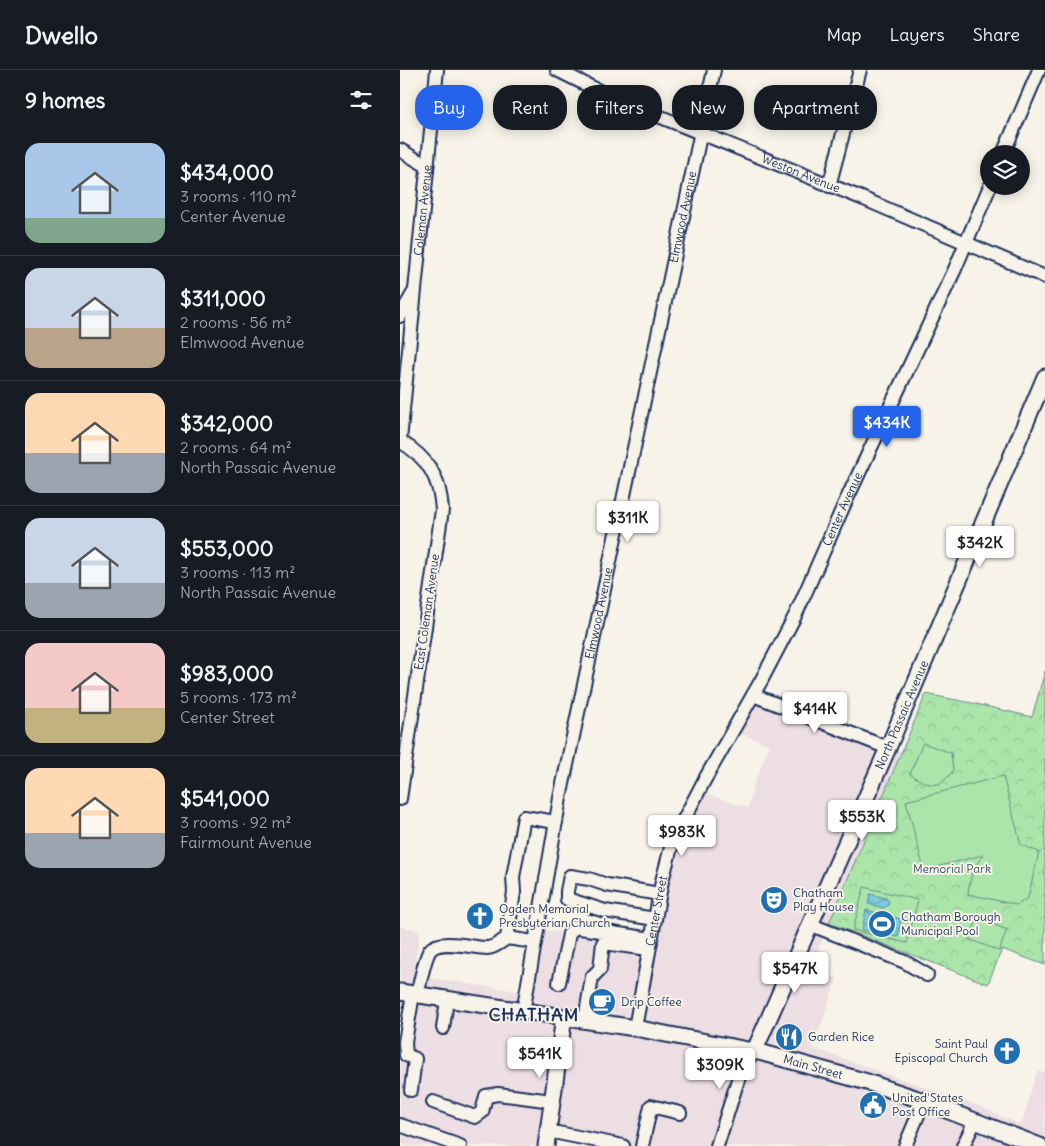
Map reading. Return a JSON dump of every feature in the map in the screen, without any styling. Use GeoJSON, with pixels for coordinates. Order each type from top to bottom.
{"type":"FeatureCollection","features":[{"type":"Feature","properties":{"kind":"main road","name":"North Passaic Avenue"},"geometry":{"type":"LineString","coordinates":[[754,1052],[888,748],[1045,377]]}},
{"type":"Feature","properties":{"kind":"main road","name":"Main Street"},"geometry":{"type":"LineString","coordinates":[[410,994],[635,1028],[754,1052],[867,1082],[924,1101],[1040,1146]]}},
{"type":"Feature","properties":{"kind":"main road"},"geometry":{"type":"LineString","coordinates":[[546,1146],[564,1017]]}},
{"type":"Feature","properties":{"kind":"street","name":"Coleman Avenue"},"geometry":{"type":"LineString","coordinates":[[400,440],[437,70]]}},
{"type":"Feature","properties":{"kind":"street","name":"Weston Avenue"},"geometry":{"type":"LineString","coordinates":[[557,70],[572,74],[609,96],[1045,277]]}},
{"type":"Feature","properties":{"kind":"street","name":"Elmwood Avenue"},"geometry":{"type":"LineString","coordinates":[[522,1012],[556,822],[643,400],[714,70]]}},
{"type":"Feature","properties":{"kind":"street"},"geometry":{"type":"LineString","coordinates":[[829,186],[860,70]]}},
{"type":"Feature","properties":{"kind":"street"},"geometry":{"type":"LineString","coordinates":[[1007,145],[1039,70]]}},
{"type":"Feature","properties":{"kind":"street"},"geometry":{"type":"LineString","coordinates":[[400,150],[427,166]]}},
{"type":"Feature","properties":{"kind":"street","name":"Center Avenue"},"geometry":{"type":"LineString","coordinates":[[754,695],[796,614],[986,195]]}},
{"type":"Feature","properties":{"kind":"street"},"geometry":{"type":"LineString","coordinates":[[400,316],[416,289]]}},
{"type":"Feature","properties":{"kind":"street","name":"East Coleman Avenue"},"geometry":{"type":"LineString","coordinates":[[400,440],[418,453],[431,469],[438,482],[442,510],[400,799]]}},
{"type":"Feature","properties":{"kind":"street"},"geometry":{"type":"LineString","coordinates":[[754,695],[888,748]]}},
{"type":"Feature","properties":{"kind":"street","name":"Center Street"},"geometry":{"type":"LineString","coordinates":[[635,1028],[659,894],[666,860],[673,840],[704,779],[754,695]]}},
{"type":"Feature","properties":{"kind":"street"},"geometry":{"type":"LineString","coordinates":[[507,938],[514,892],[513,877],[524,817],[556,822]]}},
{"type":"Feature","properties":{"kind":"street"},"geometry":{"type":"LineString","coordinates":[[655,919],[605,912],[567,899],[566,891],[570,876],[659,894]]}},
{"type":"Feature","properties":{"kind":"street"},"geometry":{"type":"LineString","coordinates":[[809,924],[905,962],[926,975]]}},
{"type":"Feature","properties":{"kind":"street"},"geometry":{"type":"LineString","coordinates":[[559,983],[569,934],[574,927],[650,944]]}},
{"type":"Feature","properties":{"kind":"street"},"geometry":{"type":"LineString","coordinates":[[411,1090],[415,1059],[406,1055],[405,1042],[410,994],[422,974],[430,950],[440,944],[488,948],[507,938],[534,942]]}},
{"type":"Feature","properties":{"kind":"street"},"geometry":{"type":"LineString","coordinates":[[585,1020],[592,977],[600,968],[604,943],[650,944]]}},
{"type":"Feature","properties":{"kind":"street"},"geometry":{"type":"LineString","coordinates":[[443,1028],[447,1000]]}},
{"type":"Feature","properties":{"kind":"street"},"geometry":{"type":"LineString","coordinates":[[717,1146],[743,1064],[754,1052]]}},
{"type":"Feature","properties":{"kind":"street"},"geometry":{"type":"LineString","coordinates":[[433,1102],[475,1117],[482,1112],[486,1096],[498,1094],[552,1101]]}},
{"type":"Feature","properties":{"kind":"street"},"geometry":{"type":"LineString","coordinates":[[905,1146],[924,1101]]}},
{"type":"Feature","properties":{"kind":"street"},"geometry":{"type":"LineString","coordinates":[[642,1146],[651,1106],[680,1113]]}},
{"type":"Feature","properties":{"kind":"street"},"geometry":{"type":"LineString","coordinates":[[964,1146],[975,1120]]}},
{"type":"Feature","properties":{"kind":"street"},"geometry":{"type":"LineString","coordinates":[[400,1126],[460,1146]]}},
{"type":"Feature","properties":{"kind":"street"},"geometry":{"type":"LineString","coordinates":[[548,1131],[623,1146]]}},
{"type":"Feature","properties":{"kind":"shaded area"},"geometry":{"type":"Polygon","coordinates":[[[755,694],[901,752],[809,971],[837,978],[813,1048],[981,1107],[1021,1125],[1037,1071],[1045,1072],[1045,1146],[624,1146],[539,1128],[536,1146],[408,1146],[400,1143],[400,926],[420,931],[413,976],[525,992],[536,930],[651,939],[659,895],[698,791],[748,808],[754,784],[770,745],[732,730],[755,694]]]}},
{"type":"Feature","properties":{"kind":"green space","name":"Memorial Park"},"geometry":{"type":"Polygon","coordinates":[[[1045,671],[1045,965],[1002,949],[988,984],[829,923],[926,694],[1032,717],[1045,671]]]}},
{"type":"Feature","properties":{"kind":"green space"},"geometry":{"type":"Polygon","coordinates":[[[923,743],[951,753],[953,770],[948,777],[938,784],[928,784],[910,774],[923,743]]]}},
{"type":"Feature","properties":{"kind":"green space"},"geometry":{"type":"Polygon","coordinates":[[[1003,776],[1021,845],[1039,852],[1028,898],[1017,905],[968,894],[972,873],[983,855],[924,870],[906,801],[1003,776]]]}},
{"type":"Feature","properties":{"kind":"green space"},"geometry":{"type":"Polygon","coordinates":[[[864,887],[918,900],[907,943],[853,930],[864,887]]]}},
{"type":"Feature","properties":{"kind":"green space"},"geometry":{"type":"Polygon","coordinates":[[[978,918],[1007,930],[999,951],[969,939],[978,918]]]}},
{"type":"Feature","properties":{"kind":"water"},"geometry":{"type":"Polygon","coordinates":[[[870,894],[886,898],[889,901],[888,905],[883,908],[868,904],[870,894]]]}},
{"type":"Feature","properties":{"kind":"water","name":"Chatham Borough Municipal Pool"},"geometry":{"type":"Polygon","coordinates":[[[866,910],[901,919],[898,937],[862,930],[866,910]]]}},
{"type":"Feature","properties":{"kind":"place","name":"Chatham Play House"},"geometry":{"type":"Point","coordinates":[774,900]}},
{"type":"Feature","properties":{"kind":"place","name":"Ogden Memorial Presbyterian Church"},"geometry":{"type":"Point","coordinates":[480,916]}},
{"type":"Feature","properties":{"kind":"place","name":"Chatham Borough Municipal Pool"},"geometry":{"type":"Point","coordinates":[882,924]}},
{"type":"Feature","properties":{"kind":"place","name":"Drip Coffee"},"geometry":{"type":"Point","coordinates":[602,1002]}},
{"type":"Feature","properties":{"kind":"place","name":"Garden Rice"},"geometry":{"type":"Point","coordinates":[789,1037]}},
{"type":"Feature","properties":{"kind":"place","name":"Saint Paul Episcopal Church"},"geometry":{"type":"Point","coordinates":[1007,1051]}},
{"type":"Feature","properties":{"kind":"place","name":"United States Post Office"},"geometry":{"type":"Point","coordinates":[873,1105]}},
{"type":"Feature","properties":{"kind":"district","name":"CHATHAM"},"geometry":{"type":"Point","coordinates":[534,1015]}}]}
